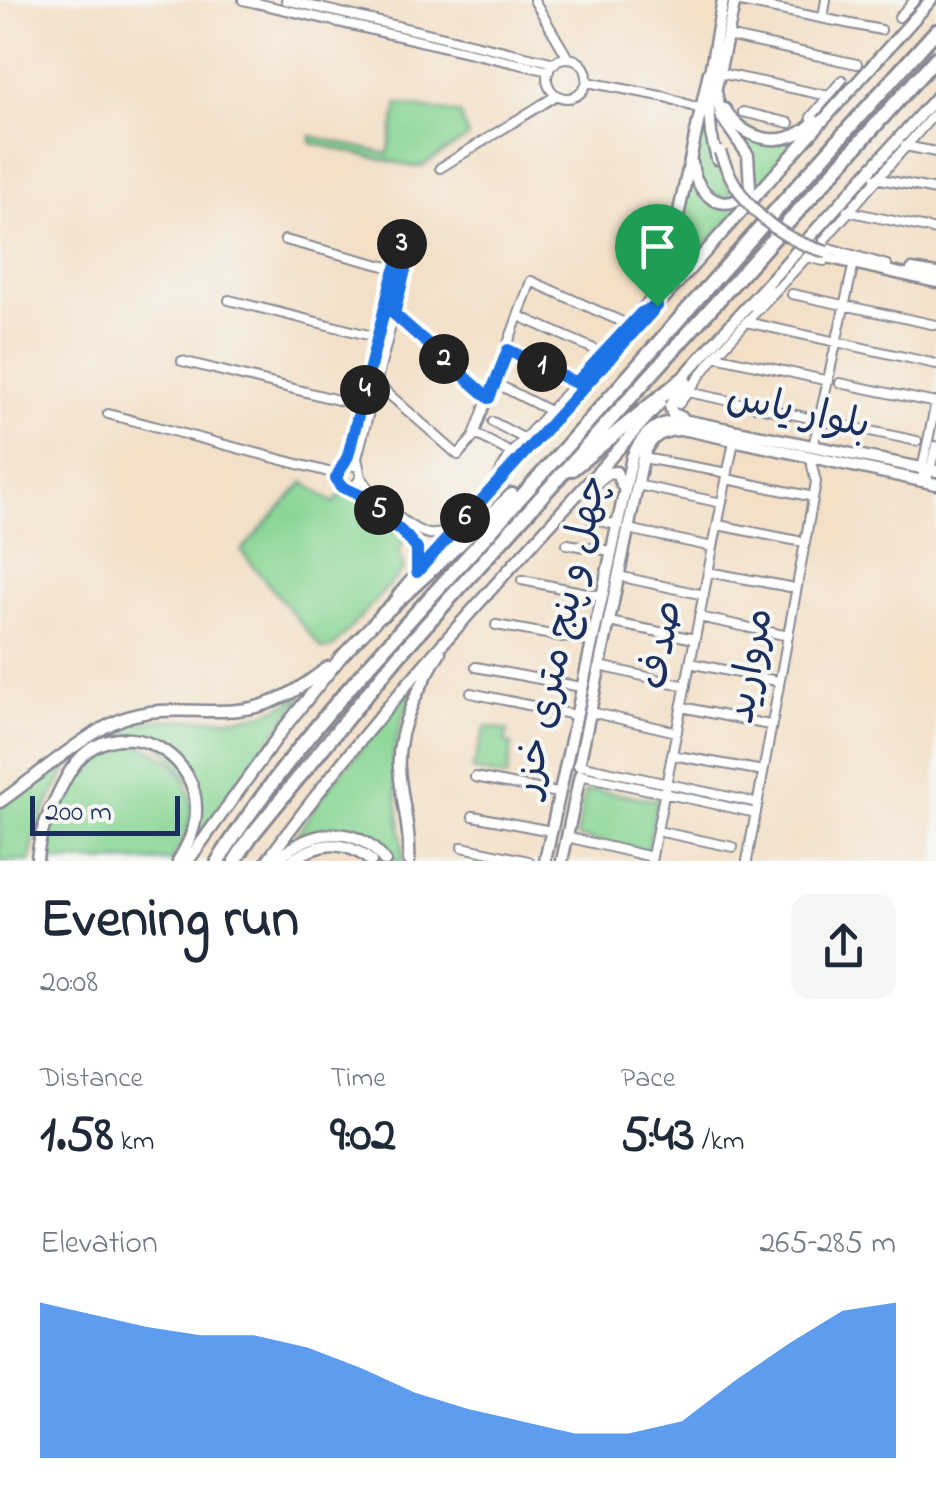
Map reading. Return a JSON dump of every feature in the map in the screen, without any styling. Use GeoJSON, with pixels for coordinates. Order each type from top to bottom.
{"type":"FeatureCollection","features":[{"type":"Feature","properties":{"kind":"highway"},"geometry":{"type":"LineString","coordinates":[[218,861],[240,826],[336,706],[936,31]]}},
{"type":"Feature","properties":{"kind":"highway"},"geometry":{"type":"LineString","coordinates":[[235,861],[356,707],[936,58]]}},
{"type":"Feature","properties":{"kind":"highway"},"geometry":{"type":"LineString","coordinates":[[558,478],[684,386]]}},
{"type":"Feature","properties":{"kind":"highway"},"geometry":{"type":"LineString","coordinates":[[382,615],[548,464]]}},
{"type":"Feature","properties":{"kind":"main road"},"geometry":{"type":"LineString","coordinates":[[724,0],[710,123],[718,156],[738,192],[764,222],[800,244],[824,254],[936,282]]}},
{"type":"Feature","properties":{"kind":"main road"},"geometry":{"type":"LineString","coordinates":[[715,77],[729,116],[782,140],[799,134],[931,0]]}},
{"type":"Feature","properties":{"kind":"main road"},"geometry":{"type":"LineString","coordinates":[[634,326],[663,286],[700,109],[715,77],[735,1]]}},
{"type":"Feature","properties":{"kind":"main road"},"geometry":{"type":"LineString","coordinates":[[692,147],[693,175],[702,192],[729,204],[744,196],[751,179],[748,155],[722,118],[715,77]]}},
{"type":"Feature","properties":{"kind":"main road"},"geometry":{"type":"LineString","coordinates":[[715,77],[718,156]]}},
{"type":"Feature","properties":{"kind":"main road"},"geometry":{"type":"LineString","coordinates":[[188,861],[341,658],[634,326],[657,306],[845,85]]}},
{"type":"Feature","properties":{"kind":"main road"},"geometry":{"type":"LineString","coordinates":[[743,318],[936,97]]}},
{"type":"Feature","properties":{"kind":"main road"},"geometry":{"type":"LineString","coordinates":[[824,254],[936,274]]}},
{"type":"Feature","properties":{"kind":"main road"},"geometry":{"type":"LineString","coordinates":[[691,425],[670,406],[701,357],[774,291]]}},
{"type":"Feature","properties":{"kind":"main road"},"geometry":{"type":"LineString","coordinates":[[641,313],[657,306]]}},
{"type":"Feature","properties":{"kind":"main road"},"geometry":{"type":"LineString","coordinates":[[267,861],[317,792],[448,637],[556,516],[684,386],[701,357]]}},
{"type":"Feature","properties":{"kind":"main road","name":"بلوار یاس"},"geometry":{"type":"LineString","coordinates":[[652,433],[672,420],[812,452],[843,465],[930,483]]}},
{"type":"Feature","properties":{"kind":"main road","name":"بلوار یاس"},"geometry":{"type":"LineString","coordinates":[[691,425],[734,441],[930,470]]}},
{"type":"Feature","properties":{"kind":"main road","name":"چهل و پنج متری خزر"},"geometry":{"type":"LineString","coordinates":[[545,861],[611,552],[652,433]]}},
{"type":"Feature","properties":{"kind":"main road","name":"چهل و پنج متری خزر"},"geometry":{"type":"LineString","coordinates":[[562,861],[618,576],[624,495],[634,452],[652,433]]}},
{"type":"Feature","properties":{"kind":"main road"},"geometry":{"type":"LineString","coordinates":[[556,516],[612,472],[619,474],[624,495]]}},
{"type":"Feature","properties":{"kind":"main road"},"geometry":{"type":"LineString","coordinates":[[409,861],[398,768],[400,743],[422,682],[448,637]]}},
{"type":"Feature","properties":{"kind":"main road"},"geometry":{"type":"LineString","coordinates":[[0,802],[120,719],[171,710],[238,710],[258,706],[292,694],[341,658]]}},
{"type":"Feature","properties":{"kind":"main road"},"geometry":{"type":"LineString","coordinates":[[37,861],[46,820],[76,763],[105,743],[133,739],[169,753],[190,780],[196,815],[178,861]]}},
{"type":"Feature","properties":{"kind":"main road"},"geometry":{"type":"LineString","coordinates":[[563,770],[569,780],[580,770]]}},
{"type":"Feature","properties":{"kind":"main road"},"geometry":{"type":"LineString","coordinates":[[275,861],[301,841],[332,832],[361,840],[385,861]]}},
{"type":"Feature","properties":{"kind":"main road"},"geometry":{"type":"LineString","coordinates":[[291,861],[309,849],[331,844],[352,848],[371,861]]}},
{"type":"Feature","properties":{"kind":"street"},"geometry":{"type":"LineString","coordinates":[[243,0],[552,67],[568,58]]}},
{"type":"Feature","properties":{"kind":"street"},"geometry":{"type":"LineString","coordinates":[[286,0],[552,67]]}},
{"type":"Feature","properties":{"kind":"street"},"geometry":{"type":"LineString","coordinates":[[440,168],[557,95],[576,96],[587,82],[585,68],[568,58],[534,0]]}},
{"type":"Feature","properties":{"kind":"street"},"geometry":{"type":"LineString","coordinates":[[822,18],[826,0]]}},
{"type":"Feature","properties":{"kind":"street"},"geometry":{"type":"LineString","coordinates":[[735,1],[881,30]]}},
{"type":"Feature","properties":{"kind":"street"},"geometry":{"type":"LineString","coordinates":[[899,18],[912,1]]}},
{"type":"Feature","properties":{"kind":"street"},"geometry":{"type":"LineString","coordinates":[[727,36],[858,64]]}},
{"type":"Feature","properties":{"kind":"street"},"geometry":{"type":"LineString","coordinates":[[552,67],[549,85],[557,95]]}},
{"type":"Feature","properties":{"kind":"street"},"geometry":{"type":"LineString","coordinates":[[715,77],[829,96]]}},
{"type":"Feature","properties":{"kind":"street"},"geometry":{"type":"LineString","coordinates":[[587,82],[666,97],[700,109]]}},
{"type":"Feature","properties":{"kind":"street"},"geometry":{"type":"LineString","coordinates":[[811,117],[845,85]]}},
{"type":"Feature","properties":{"kind":"street"},"geometry":{"type":"LineString","coordinates":[[743,112],[763,131],[789,123]]}},
{"type":"Feature","properties":{"kind":"street"},"geometry":{"type":"LineString","coordinates":[[887,265],[825,246],[824,240],[936,112]]}},
{"type":"Feature","properties":{"kind":"street"},"geometry":{"type":"LineString","coordinates":[[905,146],[936,152]]}},
{"type":"Feature","properties":{"kind":"street"},"geometry":{"type":"LineString","coordinates":[[876,178],[936,190]]}},
{"type":"Feature","properties":{"kind":"street"},"geometry":{"type":"LineString","coordinates":[[847,212],[936,230]]}},
{"type":"Feature","properties":{"kind":"street"},"geometry":{"type":"LineString","coordinates":[[285,240],[400,270]]}},
{"type":"Feature","properties":{"kind":"street"},"geometry":{"type":"LineString","coordinates":[[774,291],[806,257],[898,274]]}},
{"type":"Feature","properties":{"kind":"street"},"geometry":{"type":"LineString","coordinates":[[816,482],[812,452],[853,267]]}},
{"type":"Feature","properties":{"kind":"street"},"geometry":{"type":"LineString","coordinates":[[383,338],[394,314],[400,270]]}},
{"type":"Feature","properties":{"kind":"street"},"geometry":{"type":"LineString","coordinates":[[400,270],[365,407],[336,482],[366,498],[407,537],[417,549],[417,572]]}},
{"type":"Feature","properties":{"kind":"street"},"geometry":{"type":"LineString","coordinates":[[372,382],[458,454],[473,438],[530,281],[634,326],[603,353],[511,453],[490,491]]}},
{"type":"Feature","properties":{"kind":"street"},"geometry":{"type":"LineString","coordinates":[[792,294],[936,325]]}},
{"type":"Feature","properties":{"kind":"street"},"geometry":{"type":"LineString","coordinates":[[229,300],[383,338]]}},
{"type":"Feature","properties":{"kind":"street"},"geometry":{"type":"LineString","coordinates":[[394,314],[489,398]]}},
{"type":"Feature","properties":{"kind":"street"},"geometry":{"type":"LineString","coordinates":[[520,316],[603,353]]}},
{"type":"Feature","properties":{"kind":"street"},"geometry":{"type":"LineString","coordinates":[[679,404],[684,386],[715,356],[743,318],[837,344],[936,364]]}},
{"type":"Feature","properties":{"kind":"street"},"geometry":{"type":"LineString","coordinates":[[508,350],[576,383]]}},
{"type":"Feature","properties":{"kind":"street"},"geometry":{"type":"LineString","coordinates":[[715,356],[829,381]]}},
{"type":"Feature","properties":{"kind":"street"},"geometry":{"type":"LineString","coordinates":[[182,361],[365,407]]}},
{"type":"Feature","properties":{"kind":"street"},"geometry":{"type":"LineString","coordinates":[[494,383],[550,411]]}},
{"type":"Feature","properties":{"kind":"street"},"geometry":{"type":"LineString","coordinates":[[840,384],[936,403],[930,483]]}},
{"type":"Feature","properties":{"kind":"street"},"geometry":{"type":"LineString","coordinates":[[684,386],[917,442]]}},
{"type":"Feature","properties":{"kind":"street"},"geometry":{"type":"LineString","coordinates":[[365,407],[357,458],[370,491],[400,517],[428,534],[454,532]]}},
{"type":"Feature","properties":{"kind":"street"},"geometry":{"type":"LineString","coordinates":[[108,414],[336,474]]}},
{"type":"Feature","properties":{"kind":"street"},"geometry":{"type":"LineString","coordinates":[[493,422],[524,439]]}},
{"type":"Feature","properties":{"kind":"street"},"geometry":{"type":"LineString","coordinates":[[478,436],[511,453]]}},
{"type":"Feature","properties":{"kind":"street","name":"صدف"},"geometry":{"type":"LineString","coordinates":[[652,859],[734,441]]}},
{"type":"Feature","properties":{"kind":"street"},"geometry":{"type":"LineString","coordinates":[[930,470],[936,446]]}},
{"type":"Feature","properties":{"kind":"street"},"geometry":{"type":"LineString","coordinates":[[643,458],[809,496]]}},
{"type":"Feature","properties":{"kind":"street"},"geometry":{"type":"LineString","coordinates":[[344,464],[360,472]]}},
{"type":"Feature","properties":{"kind":"street"},"geometry":{"type":"LineString","coordinates":[[816,482],[825,469],[843,465]]}},
{"type":"Feature","properties":{"kind":"street"},"geometry":{"type":"LineString","coordinates":[[348,488],[359,483],[360,472]]}},
{"type":"Feature","properties":{"kind":"street","name":"مروارید"},"geometry":{"type":"LineString","coordinates":[[748,861],[816,482]]}},
{"type":"Feature","properties":{"kind":"street"},"geometry":{"type":"LineString","coordinates":[[637,485],[722,503]]}},
{"type":"Feature","properties":{"kind":"street"},"geometry":{"type":"LineString","coordinates":[[591,519],[713,547]]}},
{"type":"Feature","properties":{"kind":"street"},"geometry":{"type":"LineString","coordinates":[[718,525],[798,541]]}},
{"type":"Feature","properties":{"kind":"street"},"geometry":{"type":"LineString","coordinates":[[567,544],[611,552]]}},
{"type":"Feature","properties":{"kind":"street"},"geometry":{"type":"LineString","coordinates":[[708,572],[790,587]]}},
{"type":"Feature","properties":{"kind":"street"},"geometry":{"type":"LineString","coordinates":[[618,576],[704,594]]}},
{"type":"Feature","properties":{"kind":"street"},"geometry":{"type":"LineString","coordinates":[[522,580],[601,596]]}},
{"type":"Feature","properties":{"kind":"street"},"geometry":{"type":"LineString","coordinates":[[700,617],[784,635]]}},
{"type":"Feature","properties":{"kind":"street"},"geometry":{"type":"LineString","coordinates":[[609,622],[695,639]]}},
{"type":"Feature","properties":{"kind":"street"},"geometry":{"type":"LineString","coordinates":[[496,624],[591,642]]}},
{"type":"Feature","properties":{"kind":"street"},"geometry":{"type":"LineString","coordinates":[[690,664],[777,681]]}},
{"type":"Feature","properties":{"kind":"street"},"geometry":{"type":"LineString","coordinates":[[600,666],[686,686]]}},
{"type":"Feature","properties":{"kind":"street"},"geometry":{"type":"LineString","coordinates":[[476,667],[581,687]]}},
{"type":"Feature","properties":{"kind":"street"},"geometry":{"type":"LineString","coordinates":[[472,693],[575,715]]}},
{"type":"Feature","properties":{"kind":"street"},"geometry":{"type":"LineString","coordinates":[[682,707],[769,725]]}},
{"type":"Feature","properties":{"kind":"street"},"geometry":{"type":"LineString","coordinates":[[590,712],[677,732]]}},
{"type":"Feature","properties":{"kind":"street"},"geometry":{"type":"LineString","coordinates":[[672,755],[758,770]]}},
{"type":"Feature","properties":{"kind":"street"},"geometry":{"type":"LineString","coordinates":[[580,770],[757,808]]}},
{"type":"Feature","properties":{"kind":"street"},"geometry":{"type":"LineString","coordinates":[[475,776],[558,792]]}},
{"type":"Feature","properties":{"kind":"street"},"geometry":{"type":"LineString","coordinates":[[473,816],[551,831]]}},
{"type":"Feature","properties":{"kind":"street"},"geometry":{"type":"LineString","coordinates":[[657,831],[732,848]]}},
{"type":"Feature","properties":{"kind":"street"},"geometry":{"type":"LineString","coordinates":[[567,837],[652,859]]}},
{"type":"Feature","properties":{"kind":"street"},"geometry":{"type":"LineString","coordinates":[[462,847],[529,861]]}},
{"type":"Feature","properties":{"kind":"green space"},"geometry":{"type":"Polygon","coordinates":[[[707,99],[714,151],[735,199],[705,191],[694,162],[707,99]]]}},
{"type":"Feature","properties":{"kind":"green space"},"geometry":{"type":"Polygon","coordinates":[[[398,104],[460,114],[468,137],[422,166],[414,167],[311,143],[311,136],[388,154],[398,104]]]}},
{"type":"Feature","properties":{"kind":"green space"},"geometry":{"type":"Polygon","coordinates":[[[724,112],[779,142],[790,140],[815,124],[747,199],[752,165],[724,112]]]}},
{"type":"Feature","properties":{"kind":"green space"},"geometry":{"type":"Polygon","coordinates":[[[690,176],[703,197],[741,207],[662,295],[690,176]]]}},
{"type":"Feature","properties":{"kind":"green space"},"geometry":{"type":"Polygon","coordinates":[[[304,482],[333,503],[343,493],[360,497],[406,539],[399,551],[404,569],[332,648],[322,649],[241,551],[304,482]]]}},
{"type":"Feature","properties":{"kind":"green space"},"geometry":{"type":"Polygon","coordinates":[[[421,677],[401,723],[393,757],[404,861],[395,861],[374,837],[349,827],[322,829],[293,841],[323,794],[421,677]]]}},
{"type":"Feature","properties":{"kind":"green space"},"geometry":{"type":"Polygon","coordinates":[[[304,694],[187,852],[196,788],[161,746],[147,737],[126,735],[102,743],[65,773],[43,816],[30,861],[0,861],[0,806],[123,726],[157,720],[226,719],[260,714],[304,694]]]}},
{"type":"Feature","properties":{"kind":"green space"},"geometry":{"type":"Polygon","coordinates":[[[486,726],[508,731],[505,743],[512,745],[507,778],[472,770],[486,726]]]}},
{"type":"Feature","properties":{"kind":"green space"},"geometry":{"type":"Polygon","coordinates":[[[135,743],[171,763],[189,790],[189,823],[172,861],[43,861],[57,809],[82,764],[113,746],[135,743]]]}},
{"type":"Feature","properties":{"kind":"green space"},"geometry":{"type":"Polygon","coordinates":[[[594,790],[658,800],[647,852],[577,837],[584,792],[594,790]]]}},
{"type":"Feature","properties":{"kind":"route"},"geometry":{"type":"LineString","coordinates":[[405,242],[411,246],[394,314],[489,398],[508,350],[576,383],[641,313],[657,306],[417,572],[417,549],[407,537],[366,498],[336,482],[336,474],[348,456],[392,279],[405,242]]}}]}
